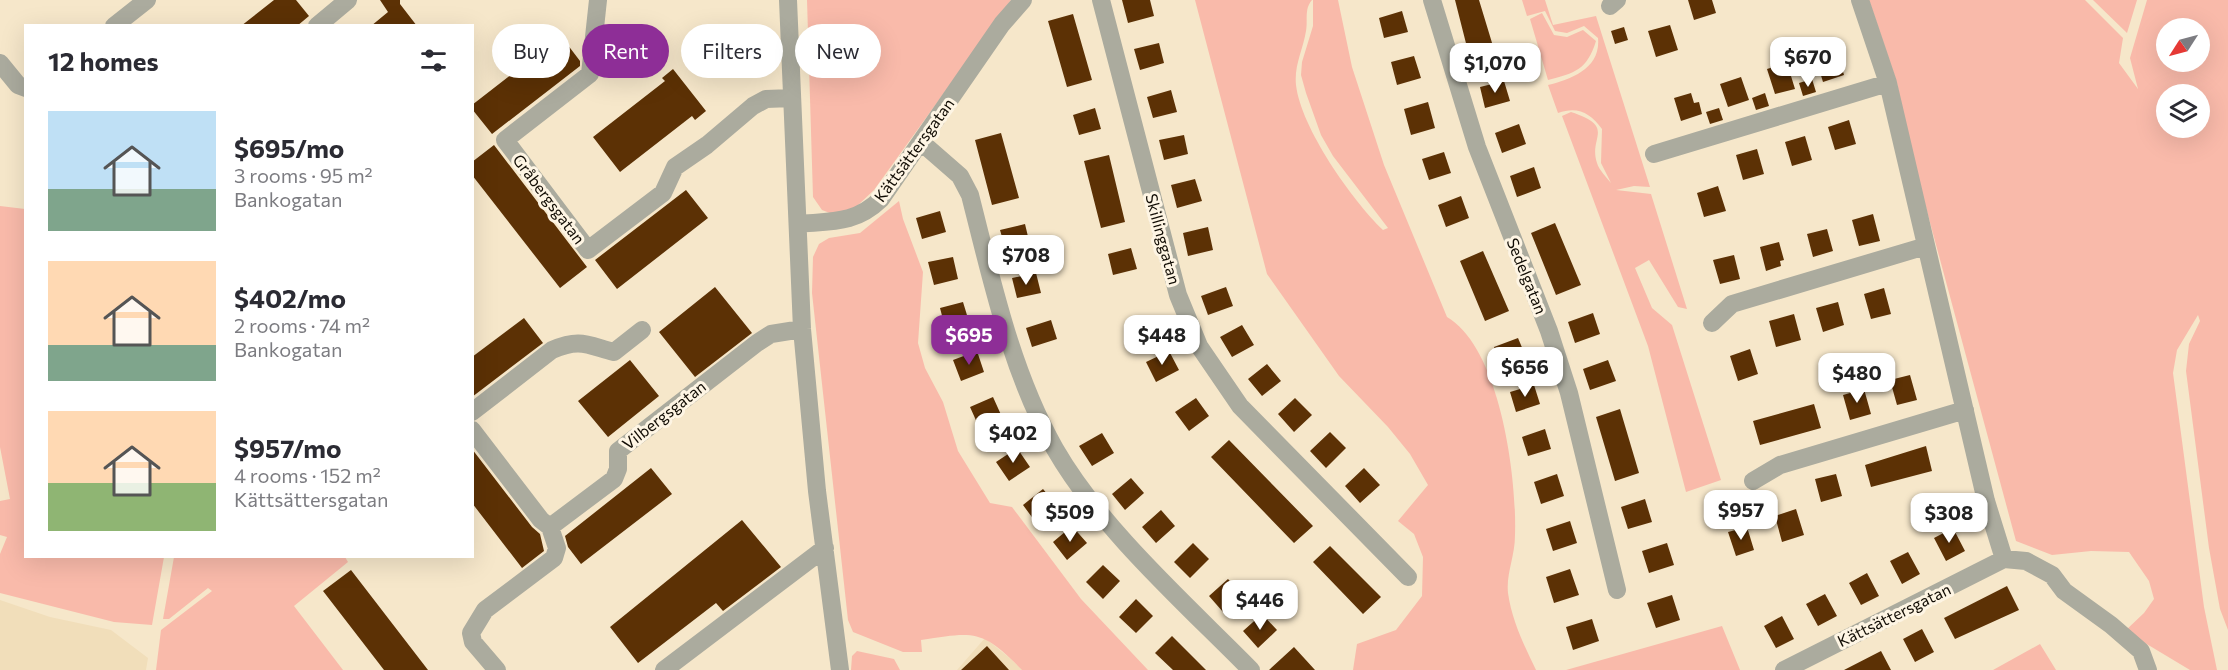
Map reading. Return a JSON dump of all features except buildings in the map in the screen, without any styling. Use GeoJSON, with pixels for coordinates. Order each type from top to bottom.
{"type":"FeatureCollection","features":[{"type":"Feature","properties":{"kind":"street"},"geometry":{"type":"LineString","coordinates":[[117,24],[147,0]]}},
{"type":"Feature","properties":{"kind":"street"},"geometry":{"type":"LineString","coordinates":[[319,24],[348,0]]}},
{"type":"Feature","properties":{"kind":"street","name":"Gråbergsgatan"},"geometry":{"type":"LineString","coordinates":[[598,0],[590,74],[505,140],[588,250],[663,193],[675,167],[707,145],[753,106],[766,99],[792,98]]}},
{"type":"Feature","properties":{"kind":"street"},"geometry":{"type":"LineString","coordinates":[[788,0],[802,329],[840,670]]}},
{"type":"Feature","properties":{"kind":"street","name":"Kättsättersgatan"},"geometry":{"type":"LineString","coordinates":[[798,224],[847,220],[868,212],[881,199],[1002,24],[1023,0]]}},
{"type":"Feature","properties":{"kind":"street","name":"Skillinggatan"},"geometry":{"type":"LineString","coordinates":[[1101,0],[1178,295],[1199,345],[1240,406],[1408,577]]}},
{"type":"Feature","properties":{"kind":"street","name":"Sedelgatan"},"geometry":{"type":"LineString","coordinates":[[1432,0],[1477,147],[1549,331],[1569,393],[1617,590]]}},
{"type":"Feature","properties":{"kind":"street"},"geometry":{"type":"LineString","coordinates":[[1860,0],[1888,83],[1986,501],[2004,559],[2026,561],[2052,575],[2064,591],[2111,625],[2141,651],[2148,670]]}},
{"type":"Feature","properties":{"kind":"street"},"geometry":{"type":"LineString","coordinates":[[0,63],[18,85],[24,87]]}},
{"type":"Feature","properties":{"kind":"street"},"geometry":{"type":"LineString","coordinates":[[1654,154],[1888,83]]}},
{"type":"Feature","properties":{"kind":"street"},"geometry":{"type":"LineString","coordinates":[[921,142],[960,176],[970,195],[1016,361],[1056,451],[1114,528],[1251,670]]}},
{"type":"Feature","properties":{"kind":"street"},"geometry":{"type":"LineString","coordinates":[[1712,323],[1732,304],[1926,246]]}},
{"type":"Feature","properties":{"kind":"street","name":"Vilbergsgatan"},"geometry":{"type":"LineString","coordinates":[[550,527],[614,479],[618,469],[618,451],[757,342],[771,334],[802,329]]}},
{"type":"Feature","properties":{"kind":"street"},"geometry":{"type":"LineString","coordinates":[[474,410],[552,350],[581,342],[614,352],[642,330]]}},
{"type":"Feature","properties":{"kind":"street"},"geometry":{"type":"LineString","coordinates":[[1753,481],[1780,465],[1965,410]]}},
{"type":"Feature","properties":{"kind":"street"},"geometry":{"type":"LineString","coordinates":[[474,433],[541,520],[550,527],[556,548],[554,558],[485,610],[474,627],[473,642],[497,670]]}},
{"type":"Feature","properties":{"kind":"street"},"geometry":{"type":"LineString","coordinates":[[664,670],[825,548]]}},
{"type":"Feature","properties":{"kind":"street","name":"Kättsättersgatan"},"geometry":{"type":"LineString","coordinates":[[1784,670],[2004,559]]}},
{"type":"Feature","properties":{"kind":"shaded area"},"geometry":{"type":"Polygon","coordinates":[[[807,0],[1011,0],[874,190],[856,207],[835,215],[822,210],[813,197],[809,78],[881,78],[881,24],[808,24],[807,0]]]}},
{"type":"Feature","properties":{"kind":"shaded area"},"geometry":{"type":"Polygon","coordinates":[[[1195,0],[1312,0],[1307,11],[1306,31],[1296,71],[1300,102],[1307,122],[1330,162],[1357,201],[1383,230],[1388,228],[1333,156],[1321,135],[1301,75],[1302,62],[1313,26],[1313,0],[1338,0],[1352,67],[1384,165],[1447,317],[1465,333],[1480,356],[1502,416],[1513,480],[1515,510],[1514,551],[1508,579],[1508,593],[1515,623],[1536,670],[1353,670],[1357,644],[1396,630],[1422,596],[1423,557],[1414,534],[1398,521],[1428,485],[1410,454],[1388,427],[1339,376],[1267,274],[1195,0]]]}},
{"type":"Feature","properties":{"kind":"shaded area"},"geometry":{"type":"Polygon","coordinates":[[[1522,0],[1545,0],[1553,25],[1596,16],[1650,187],[1634,186],[1616,190],[1651,194],[1687,309],[1678,307],[1649,260],[1635,268],[1652,308],[1672,325],[1721,480],[1686,492],[1648,346],[1562,116],[1571,112],[1585,117],[1597,128],[1595,154],[1597,163],[1611,183],[1601,163],[1602,129],[1583,112],[1572,110],[1558,113],[1548,85],[1575,75],[1590,64],[1598,48],[1598,38],[1584,26],[1567,33],[1555,31],[1545,11],[1527,16],[1522,0]]]}},
{"type":"Feature","properties":{"kind":"shaded area"},"geometry":{"type":"Polygon","coordinates":[[[1869,0],[2085,0],[2123,38],[2119,63],[2138,89],[2130,58],[2147,0],[2228,0],[2228,630],[2220,609],[2209,548],[2186,371],[2189,344],[2200,321],[2198,315],[2177,350],[2173,373],[2204,607],[2217,670],[2190,670],[2125,631],[2144,613],[2154,599],[2149,581],[2129,552],[2091,551],[2052,555],[2016,541],[1908,141],[1897,83],[1869,0]]]}},
{"type":"Feature","properties":{"kind":"shaded area"},"geometry":{"type":"Polygon","coordinates":[[[2093,0],[2137,0],[2127,33],[2093,0]]]}},
{"type":"Feature","properties":{"kind":"shaded area"},"geometry":{"type":"Polygon","coordinates":[[[1542,13],[1554,35],[1567,37],[1583,30],[1596,41],[1588,58],[1579,69],[1548,80],[1530,19],[1542,13]]]}},
{"type":"Feature","properties":{"kind":"shaded area"},"geometry":{"type":"Polygon","coordinates":[[[899,201],[903,219],[923,272],[918,343],[925,368],[943,402],[958,451],[990,503],[1012,507],[1081,599],[1148,670],[1022,670],[997,647],[977,637],[966,635],[921,640],[922,652],[903,652],[853,632],[848,620],[812,293],[813,257],[819,244],[829,238],[860,233],[899,201]]]}},
{"type":"Feature","properties":{"kind":"shaded area"},"geometry":{"type":"Polygon","coordinates":[[[0,206],[24,209],[24,558],[164,558],[152,625],[114,622],[0,593],[0,554],[7,537],[0,535],[0,501],[10,499],[0,447],[0,206]]]}},
{"type":"Feature","properties":{"kind":"shaded area"},"geometry":{"type":"Polygon","coordinates":[[[174,558],[346,558],[348,562],[294,606],[343,670],[156,670],[161,630],[212,591],[208,588],[169,619],[163,619],[174,558]]]}},
{"type":"Feature","properties":{"kind":"shaded area"},"geometry":{"type":"Polygon","coordinates":[[[0,600],[50,617],[111,630],[148,658],[146,670],[0,670],[0,600]]]}},
{"type":"Feature","properties":{"kind":"shaded area"},"geometry":{"type":"Polygon","coordinates":[[[1722,626],[1740,670],[1566,670],[1722,626]]]}},
{"type":"Feature","properties":{"kind":"shaded area"},"geometry":{"type":"Polygon","coordinates":[[[985,638],[1012,660],[1022,670],[957,670],[985,638]]]}},
{"type":"Feature","properties":{"kind":"shaded area"},"geometry":{"type":"Polygon","coordinates":[[[2040,644],[2056,670],[1993,670],[2040,644]]]}},
{"type":"Feature","properties":{"kind":"shaded area"},"geometry":{"type":"Polygon","coordinates":[[[857,651],[894,659],[900,670],[851,670],[852,656],[857,651]]]}}]}
